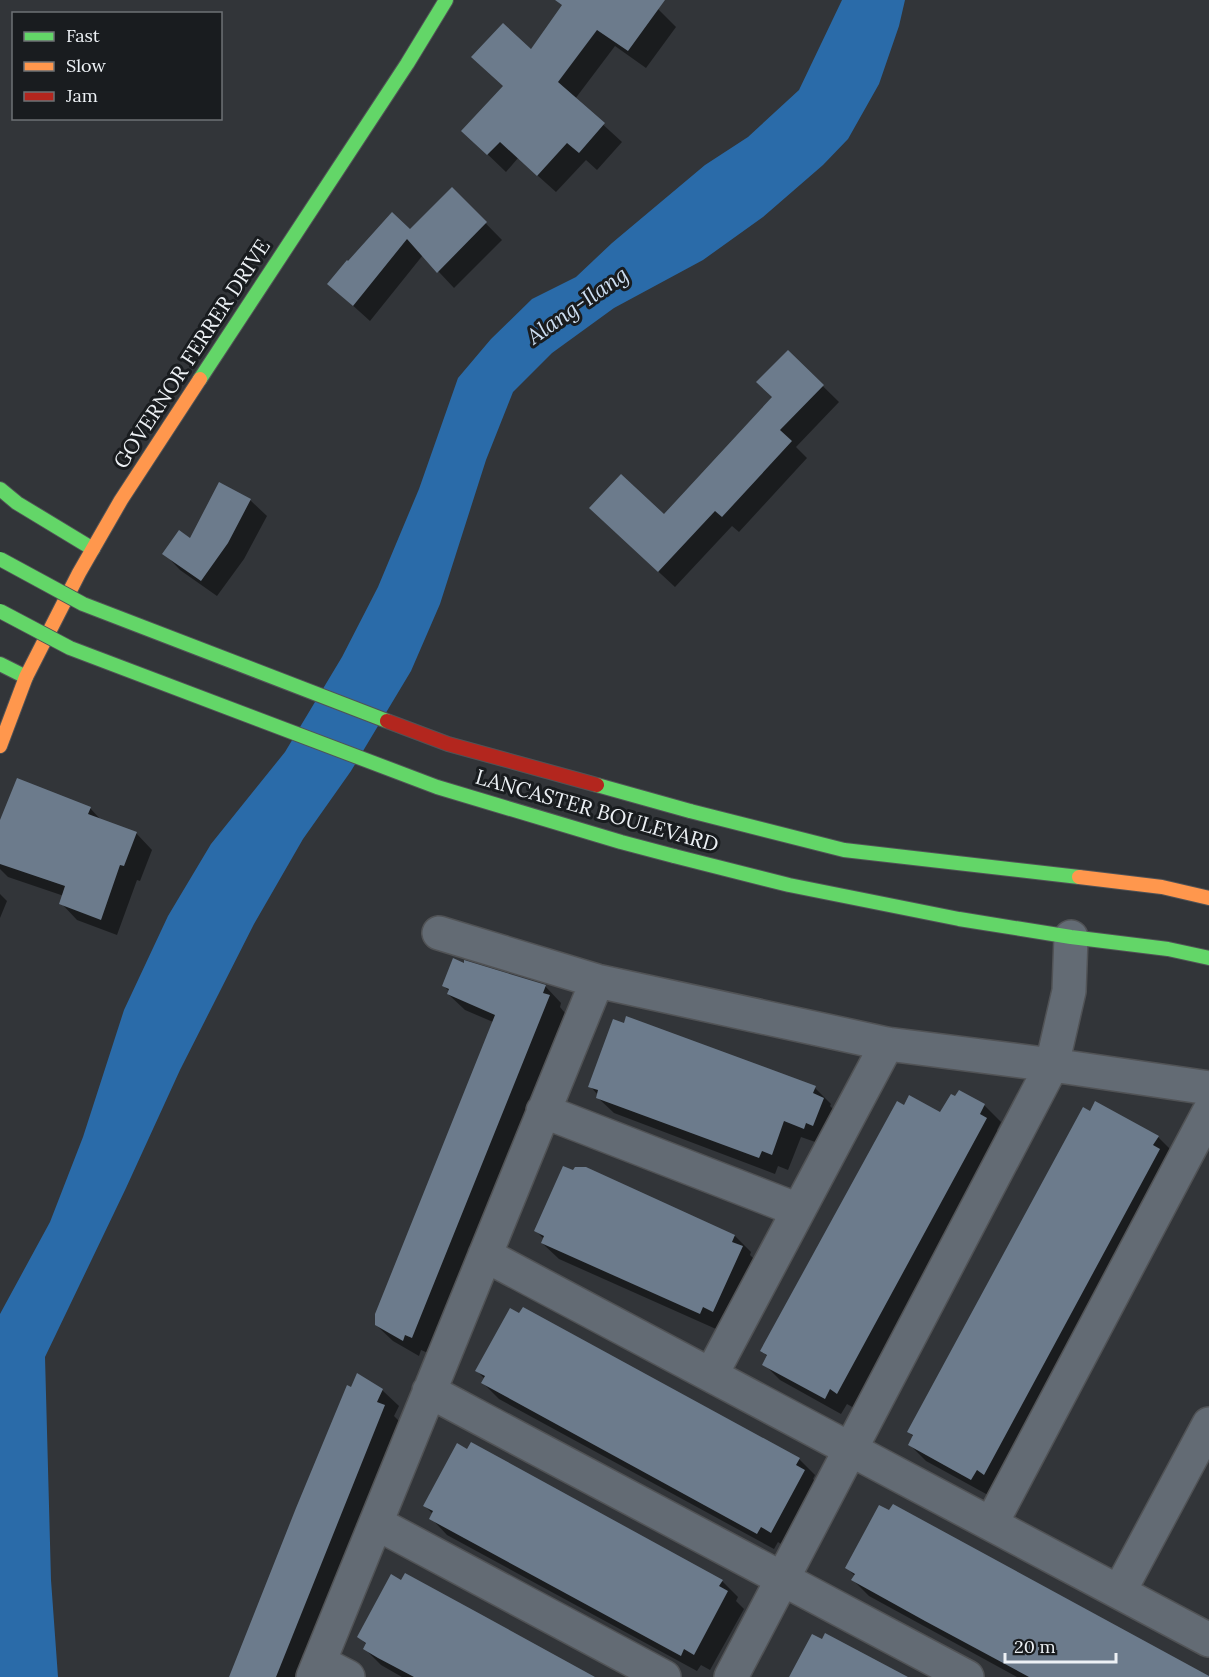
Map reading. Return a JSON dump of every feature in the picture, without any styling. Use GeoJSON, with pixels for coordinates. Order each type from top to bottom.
{"type":"FeatureCollection","features":[{"type":"Feature","properties":{"kind":"main road","name":"GOVERNOR FERRER DRIVE"},"geometry":{"type":"LineString","coordinates":[[2,732],[26,677],[121,500],[407,64],[446,0]]}},
{"type":"Feature","properties":{"kind":"main road"},"geometry":{"type":"LineString","coordinates":[[0,489],[17,503],[93,549]]}},
{"type":"Feature","properties":{"kind":"main road","name":"LANCASTER BOULEVARD"},"geometry":{"type":"LineString","coordinates":[[0,559],[82,604],[448,744],[690,811],[844,850],[1162,887],[1209,898]]}},
{"type":"Feature","properties":{"kind":"main road","name":"LANCASTER BOULEVARD"},"geometry":{"type":"LineString","coordinates":[[0,611],[70,648],[437,787],[621,842],[789,885],[959,919],[1071,937],[1168,949],[1209,958]]}},
{"type":"Feature","properties":{"kind":"main road"},"geometry":{"type":"LineString","coordinates":[[0,664],[26,677]]}},
{"type":"Feature","properties":{"kind":"street"},"geometry":{"type":"LineString","coordinates":[[439,933],[597,981],[887,1044],[1209,1088]]}},
{"type":"Feature","properties":{"kind":"street"},"geometry":{"type":"LineString","coordinates":[[731,1677],[1052,1065],[1069,991],[1071,937]]}},
{"type":"Feature","properties":{"kind":"street"},"geometry":{"type":"LineString","coordinates":[[348,1677],[316,1669],[597,981]]}},
{"type":"Feature","properties":{"kind":"street"},"geometry":{"type":"LineString","coordinates":[[711,1375],[887,1044]]}},
{"type":"Feature","properties":{"kind":"street"},"geometry":{"type":"LineString","coordinates":[[543,1111],[798,1210]]}},
{"type":"Feature","properties":{"kind":"street"},"geometry":{"type":"LineString","coordinates":[[992,1524],[1209,1112]]}},
{"type":"Feature","properties":{"kind":"street"},"geometry":{"type":"LineString","coordinates":[[485,1255],[1209,1640]]}},
{"type":"Feature","properties":{"kind":"street"},"geometry":{"type":"LineString","coordinates":[[429,1391],[967,1677]]}},
{"type":"Feature","properties":{"kind":"street"},"geometry":{"type":"LineString","coordinates":[[1119,1592],[1209,1424]]}},
{"type":"Feature","properties":{"kind":"street"},"geometry":{"type":"LineString","coordinates":[[376,1523],[664,1677]]}},
{"type":"Feature","properties":{"kind":"water","name":"Alang-Ilang"},"geometry":{"type":"Polygon","coordinates":[[[842,0],[905,0],[899,26],[879,84],[848,139],[823,165],[763,217],[703,260],[614,308],[552,353],[513,392],[486,460],[440,604],[411,671],[351,771],[303,839],[254,924],[180,1070],[45,1357],[51,1580],[58,1677],[0,1677],[0,1314],[50,1222],[83,1137],[124,1010],[168,916],[211,844],[285,752],[342,657],[378,587],[419,489],[458,378],[491,339],[532,299],[576,277],[612,243],[705,165],[748,137],[799,90],[842,0]]]}},
{"type":"Feature","properties":{"kind":"building"},"geometry":{"type":"Polygon","coordinates":[[[555,0],[665,0],[628,51],[597,30],[558,82],[605,123],[579,153],[567,143],[537,176],[500,142],[487,155],[461,131],[503,86],[471,57],[503,23],[531,49],[562,5],[555,0]]]}},
{"type":"Feature","properties":{"kind":"building"},"geometry":{"type":"Polygon","coordinates":[[[452,187],[487,222],[437,273],[407,239],[353,306],[327,284],[392,212],[410,229],[452,187]]]}},
{"type":"Feature","properties":{"kind":"building"},"geometry":{"type":"Polygon","coordinates":[[[788,350],[824,385],[780,430],[792,441],[722,517],[715,511],[658,572],[589,508],[621,474],[664,514],[772,397],[756,382],[788,350]]]}},
{"type":"Feature","properties":{"kind":"building"},"geometry":{"type":"Polygon","coordinates":[[[219,482],[251,499],[228,543],[201,581],[162,554],[179,530],[190,538],[219,482]]]}},
{"type":"Feature","properties":{"kind":"building"},"geometry":{"type":"Polygon","coordinates":[[[17,778],[91,807],[88,814],[137,832],[124,866],[120,865],[101,920],[59,904],[65,886],[0,864],[0,820],[17,778]]]}},
{"type":"Feature","properties":{"kind":"building"},"geometry":{"type":"Polygon","coordinates":[[[453,958],[546,985],[543,993],[550,995],[412,1338],[405,1335],[403,1341],[375,1325],[375,1314],[495,1015],[447,994],[449,989],[442,986],[453,958]]]}},
{"type":"Feature","properties":{"kind":"building"},"geometry":{"type":"Polygon","coordinates":[[[626,1016],[816,1086],[813,1093],[824,1098],[813,1126],[806,1123],[804,1129],[784,1121],[772,1155],[762,1151],[759,1158],[596,1098],[598,1090],[588,1087],[613,1019],[624,1023],[626,1016]]]}},
{"type":"Feature","properties":{"kind":"building"},"geometry":{"type":"Polygon","coordinates":[[[959,1090],[985,1104],[980,1114],[987,1118],[837,1394],[830,1389],[825,1399],[762,1365],[767,1355],[760,1351],[897,1101],[904,1105],[909,1095],[940,1112],[951,1094],[955,1096],[959,1090]]]}},
{"type":"Feature","properties":{"kind":"building"},"geometry":{"type":"Polygon","coordinates":[[[1095,1101],[1159,1136],[1153,1145],[1160,1149],[984,1475],[977,1470],[971,1480],[908,1445],[913,1435],[907,1432],[1083,1107],[1090,1111],[1095,1101]]]}},
{"type":"Feature","properties":{"kind":"building"},"geometry":{"type":"Polygon","coordinates":[[[563,1166],[573,1170],[575,1167],[586,1167],[735,1235],[732,1242],[743,1246],[713,1312],[703,1307],[700,1314],[541,1243],[544,1236],[534,1231],[563,1166]]]}},
{"type":"Feature","properties":{"kind":"building"},"geometry":{"type":"Polygon","coordinates":[[[523,1307],[800,1458],[796,1465],[805,1470],[771,1533],[761,1527],[757,1534],[481,1383],[485,1376],[475,1371],[510,1308],[519,1313],[523,1307]]]}},
{"type":"Feature","properties":{"kind":"building"},"geometry":{"type":"Polygon","coordinates":[[[357,1373],[383,1389],[377,1402],[385,1405],[276,1677],[229,1677],[347,1385],[351,1387],[357,1373]]]}},
{"type":"Feature","properties":{"kind":"building"},"geometry":{"type":"Polygon","coordinates":[[[471,1442],[723,1580],[719,1586],[728,1591],[694,1655],[684,1649],[681,1656],[429,1519],[433,1511],[423,1506],[457,1443],[467,1449],[471,1442]]]}},
{"type":"Feature","properties":{"kind":"building"},"geometry":{"type":"Polygon","coordinates":[[[893,1504],[1209,1677],[1029,1677],[925,1621],[851,1580],[855,1574],[845,1568],[879,1505],[889,1510],[893,1504]]]}},
{"type":"Feature","properties":{"kind":"building"},"geometry":{"type":"Polygon","coordinates":[[[405,1573],[595,1677],[414,1677],[378,1658],[363,1649],[366,1643],[357,1637],[391,1574],[401,1580],[405,1573]]]}},
{"type":"Feature","properties":{"kind":"building"},"geometry":{"type":"Polygon","coordinates":[[[825,1633],[908,1677],[789,1677],[812,1634],[822,1639],[825,1633]]]}},
{"type":"Feature","properties":{"kind":"traffic: fast"},"geometry":{"type":"LineString","coordinates":[[200,379],[407,64],[446,0]]}},
{"type":"Feature","properties":{"kind":"traffic: fast"},"geometry":{"type":"LineString","coordinates":[[0,489],[17,503],[93,549]]}},
{"type":"Feature","properties":{"kind":"traffic: fast"},"geometry":{"type":"LineString","coordinates":[[0,559],[83,604],[387,721]]}},
{"type":"Feature","properties":{"kind":"traffic: fast"},"geometry":{"type":"LineString","coordinates":[[0,611],[70,648],[437,787],[674,856]]}},
{"type":"Feature","properties":{"kind":"traffic: fast"},"geometry":{"type":"LineString","coordinates":[[0,664],[26,677]]}},
{"type":"Feature","properties":{"kind":"traffic: fast"},"geometry":{"type":"LineString","coordinates":[[597,785],[690,811]]}},
{"type":"Feature","properties":{"kind":"traffic: fast"},"geometry":{"type":"LineString","coordinates":[[690,811],[844,850],[1079,877]]}},
{"type":"Feature","properties":{"kind":"traffic: fast"},"geometry":{"type":"LineString","coordinates":[[674,856],[789,885],[959,919],[1071,937],[1168,949],[1209,958]]}},
{"type":"Feature","properties":{"kind":"traffic: slow"},"geometry":{"type":"LineString","coordinates":[[0,746],[26,677],[79,573],[121,500],[200,379]]}},
{"type":"Feature","properties":{"kind":"traffic: slow"},"geometry":{"type":"LineString","coordinates":[[1079,877],[1162,887],[1209,898]]}},
{"type":"Feature","properties":{"kind":"traffic: jam"},"geometry":{"type":"LineString","coordinates":[[387,721],[448,744],[597,785]]}}]}
